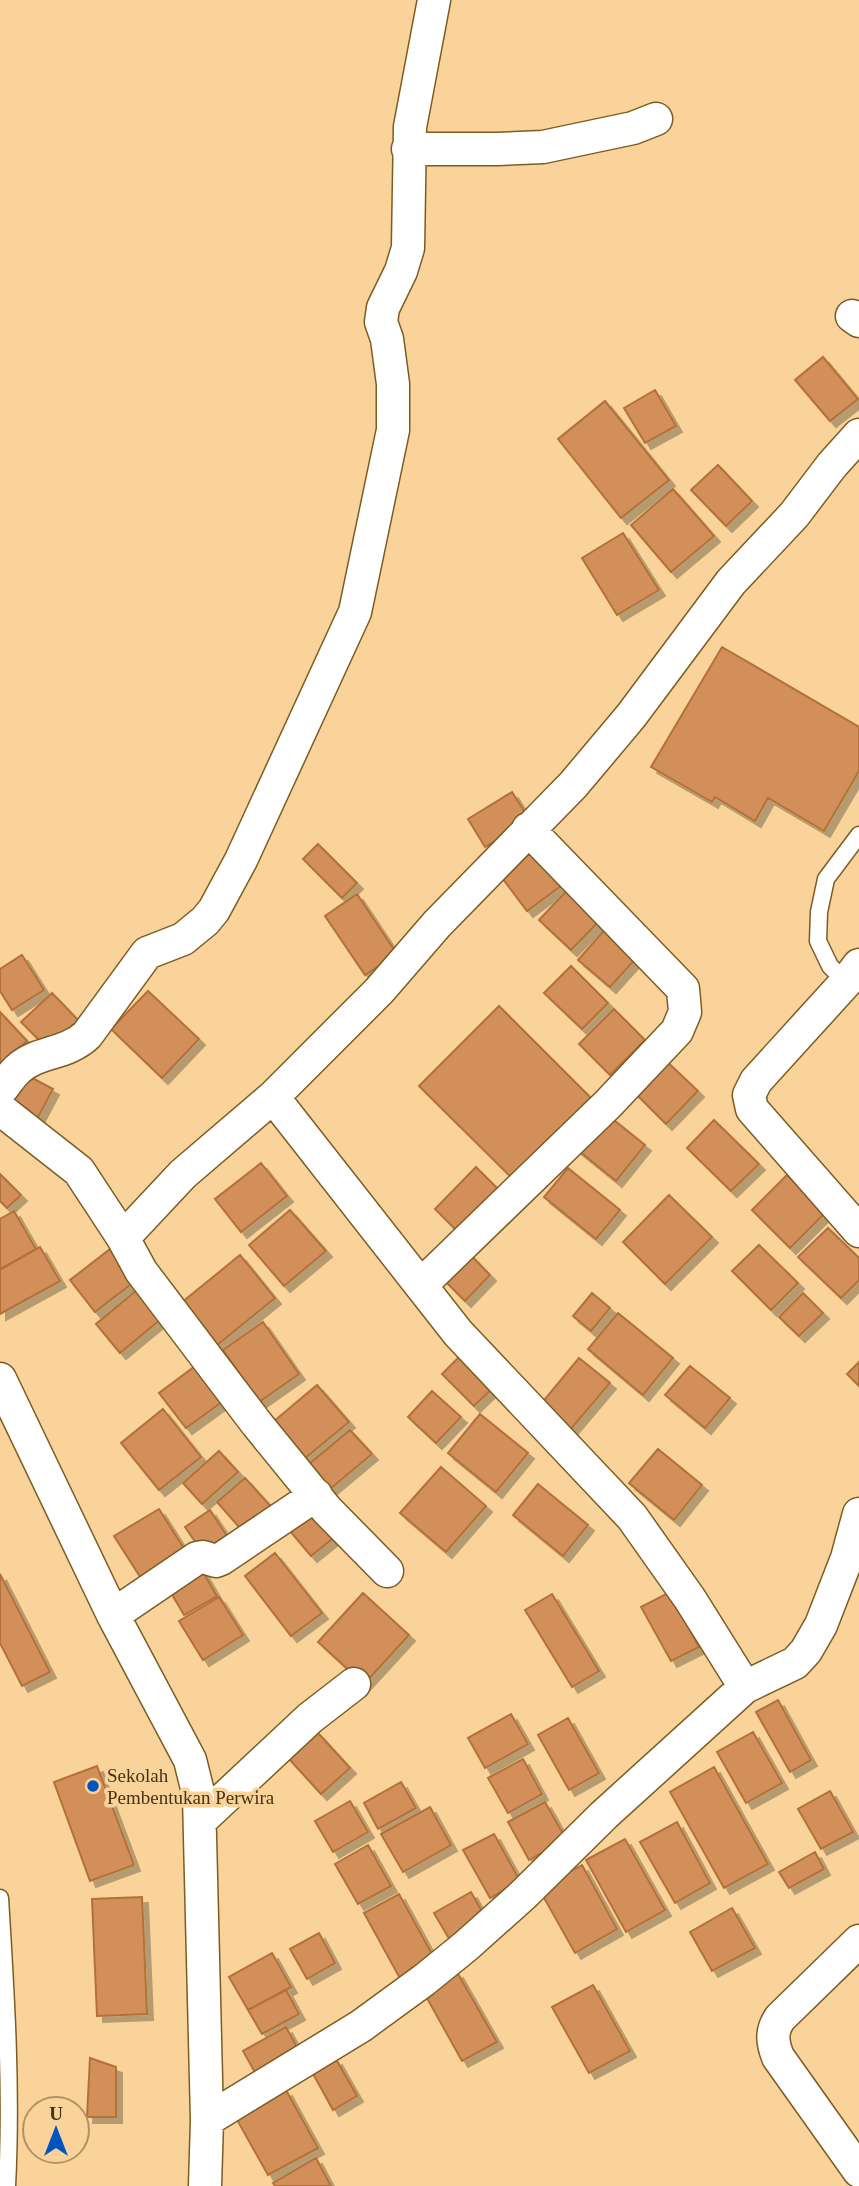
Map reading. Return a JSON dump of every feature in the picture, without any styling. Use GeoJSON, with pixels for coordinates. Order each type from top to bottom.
{"type":"FeatureCollection","features":[{"type":"Feature","properties":{"kind":"street"},"geometry":{"type":"LineString","coordinates":[[0,1091],[19,1068],[36,1058],[79,1043],[146,953],[183,939],[214,911],[241,860],[355,612],[393,430],[393,384],[387,339],[381,321],[383,308],[401,271],[408,248],[410,127],[434,0]]}},
{"type":"Feature","properties":{"kind":"street"},"geometry":{"type":"LineString","coordinates":[[408,149],[543,147],[634,128],[656,119]]}},
{"type":"Feature","properties":{"kind":"street"},"geometry":{"type":"LineString","coordinates":[[123,1238],[183,1174],[273,1097],[379,992],[436,924],[573,785],[631,716],[730,582],[794,515],[859,435]]}},
{"type":"Feature","properties":{"kind":"street"},"geometry":{"type":"LineString","coordinates":[[421,1285],[608,1104],[677,1031],[685,1012],[683,989],[528,829]]}},
{"type":"Feature","properties":{"kind":"street"},"geometry":{"type":"LineString","coordinates":[[853,974],[756,1081],[749,1095],[752,1109],[859,1231]]}},
{"type":"Feature","properties":{"kind":"street"},"geometry":{"type":"LineString","coordinates":[[273,1097],[458,1333],[632,1517],[690,1599],[745,1687]]}},
{"type":"Feature","properties":{"kind":"street"},"geometry":{"type":"LineString","coordinates":[[0,1108],[79,1171],[150,1282],[257,1424],[327,1510],[387,1571]]}},
{"type":"Feature","properties":{"kind":"street"},"geometry":{"type":"LineString","coordinates":[[0,1379],[113,1615],[190,1760],[199,1797],[201,1820],[207,2120],[205,2186]]}},
{"type":"Feature","properties":{"kind":"street"},"geometry":{"type":"LineString","coordinates":[[113,1615],[197,1558],[203,1557],[216,1562],[317,1495]]}},
{"type":"Feature","properties":{"kind":"street"},"geometry":{"type":"LineString","coordinates":[[207,2120],[361,2026],[466,1947],[604,1815],[745,1687],[795,1663],[806,1651],[821,1625],[847,1558],[859,1514]]}},
{"type":"Feature","properties":{"kind":"street"},"geometry":{"type":"LineString","coordinates":[[201,1820],[310,1718],[354,1684]]}},
{"type":"Feature","properties":{"kind":"street"},"geometry":{"type":"LineString","coordinates":[[859,1941],[780,2018],[772,2036],[778,2057],[859,2171]]}},
{"type":"Feature","properties":{"kind":"lane"},"geometry":{"type":"LineString","coordinates":[[853,974],[830,966],[818,941],[819,912],[826,879],[859,835]]}},
{"type":"Feature","properties":{"kind":"lane"},"geometry":{"type":"LineString","coordinates":[[0,1898],[9,2031],[5,2088],[7,2186]]}},
{"type":"Feature","properties":{"kind":"building"},"geometry":{"type":"Polygon","coordinates":[[[823,357],[858,399],[830,421],[795,380],[823,357]]]}},
{"type":"Feature","properties":{"kind":"building"},"geometry":{"type":"Polygon","coordinates":[[[655,390],[676,426],[645,443],[624,408],[655,390]]]}},
{"type":"Feature","properties":{"kind":"building"},"geometry":{"type":"Polygon","coordinates":[[[605,401],[669,480],[621,518],[558,439],[605,401]]]}},
{"type":"Feature","properties":{"kind":"building"},"geometry":{"type":"Polygon","coordinates":[[[718,465],[752,501],[726,526],[691,490],[718,465]]]}},
{"type":"Feature","properties":{"kind":"building"},"geometry":{"type":"Polygon","coordinates":[[[673,489],[714,536],[671,572],[631,525],[673,489]]]}},
{"type":"Feature","properties":{"kind":"building"},"geometry":{"type":"Polygon","coordinates":[[[623,533],[659,590],[617,615],[582,558],[623,533]]]}},
{"type":"Feature","properties":{"kind":"building"},"geometry":{"type":"Polygon","coordinates":[[[722,647],[859,727],[859,771],[824,831],[768,798],[755,821],[715,797],[712,802],[651,767],[722,647]]]}},
{"type":"Feature","properties":{"kind":"building"},"geometry":{"type":"Polygon","coordinates":[[[512,792],[530,820],[485,847],[468,819],[512,792]]]}},
{"type":"Feature","properties":{"kind":"building"},"geometry":{"type":"Polygon","coordinates":[[[534,843],[565,883],[527,911],[497,871],[534,843]]]}},
{"type":"Feature","properties":{"kind":"building"},"geometry":{"type":"Polygon","coordinates":[[[318,844],[357,883],[342,898],[303,859],[318,844]]]}},
{"type":"Feature","properties":{"kind":"building"},"geometry":{"type":"Polygon","coordinates":[[[574,883],[606,914],[571,950],[539,920],[574,883]]]}},
{"type":"Feature","properties":{"kind":"building"},"geometry":{"type":"Polygon","coordinates":[[[357,894],[397,954],[365,975],[325,916],[357,894]]]}},
{"type":"Feature","properties":{"kind":"building"},"geometry":{"type":"Polygon","coordinates":[[[607,927],[639,955],[610,987],[578,960],[607,927]]]}},
{"type":"Feature","properties":{"kind":"building"},"geometry":{"type":"Polygon","coordinates":[[[22,955],[44,990],[12,1010],[0,991],[0,969],[22,955]]]}},
{"type":"Feature","properties":{"kind":"building"},"geometry":{"type":"Polygon","coordinates":[[[571,966],[608,1003],[582,1029],[544,993],[571,966]]]}},
{"type":"Feature","properties":{"kind":"building"},"geometry":{"type":"Polygon","coordinates":[[[148,991],[199,1039],[162,1078],[111,1029],[148,991]]]}},
{"type":"Feature","properties":{"kind":"building"},"geometry":{"type":"Polygon","coordinates":[[[52,993],[79,1021],[49,1050],[21,1022],[52,993]]]}},
{"type":"Feature","properties":{"kind":"building"},"geometry":{"type":"Polygon","coordinates":[[[499,1006],[598,1105],[518,1184],[419,1086],[499,1006]]]}},
{"type":"Feature","properties":{"kind":"building"},"geometry":{"type":"Polygon","coordinates":[[[614,1009],[645,1040],[610,1075],[579,1044],[614,1009]]]}},
{"type":"Feature","properties":{"kind":"building"},"geometry":{"type":"Polygon","coordinates":[[[0,1012],[27,1041],[0,1065],[0,1012]]]}},
{"type":"Feature","properties":{"kind":"building"},"geometry":{"type":"Polygon","coordinates":[[[660,1055],[698,1091],[666,1124],[628,1086],[660,1055]]]}},
{"type":"Feature","properties":{"kind":"building"},"geometry":{"type":"Polygon","coordinates":[[[21,1072],[53,1089],[36,1121],[3,1104],[21,1072]]]}},
{"type":"Feature","properties":{"kind":"building"},"geometry":{"type":"Polygon","coordinates":[[[604,1112],[645,1145],[616,1181],[574,1147],[604,1112]]]}},
{"type":"Feature","properties":{"kind":"building"},"geometry":{"type":"Polygon","coordinates":[[[714,1120],[759,1164],[731,1191],[687,1148],[714,1120]]]}},
{"type":"Feature","properties":{"kind":"building"},"geometry":{"type":"Polygon","coordinates":[[[261,1163],[287,1196],[241,1232],[215,1199],[261,1163]]]}},
{"type":"Feature","properties":{"kind":"building"},"geometry":{"type":"Polygon","coordinates":[[[476,1167],[507,1198],[466,1240],[435,1209],[476,1167]]]}},
{"type":"Feature","properties":{"kind":"building"},"geometry":{"type":"Polygon","coordinates":[[[568,1168],[620,1210],[596,1239],[544,1197],[568,1168]]]}},
{"type":"Feature","properties":{"kind":"building"},"geometry":{"type":"Polygon","coordinates":[[[0,1174],[21,1195],[7,1208],[0,1201],[0,1174]]]}},
{"type":"Feature","properties":{"kind":"building"},"geometry":{"type":"Polygon","coordinates":[[[787,1175],[825,1213],[790,1248],[752,1210],[787,1175]]]}},
{"type":"Feature","properties":{"kind":"building"},"geometry":{"type":"Polygon","coordinates":[[[669,1195],[712,1237],[665,1284],[623,1242],[669,1195]]]}},
{"type":"Feature","properties":{"kind":"building"},"geometry":{"type":"Polygon","coordinates":[[[290,1210],[326,1251],[284,1286],[249,1245],[290,1210]]]}},
{"type":"Feature","properties":{"kind":"building"},"geometry":{"type":"Polygon","coordinates":[[[14,1211],[36,1249],[0,1269],[0,1219],[14,1211]]]}},
{"type":"Feature","properties":{"kind":"building"},"geometry":{"type":"Polygon","coordinates":[[[828,1228],[859,1258],[859,1280],[841,1298],[798,1257],[828,1228]]]}},
{"type":"Feature","properties":{"kind":"building"},"geometry":{"type":"Polygon","coordinates":[[[759,1245],[798,1283],[771,1310],[732,1271],[759,1245]]]}},
{"type":"Feature","properties":{"kind":"building"},"geometry":{"type":"Polygon","coordinates":[[[114,1246],[139,1278],[95,1312],[70,1280],[114,1246]]]}},
{"type":"Feature","properties":{"kind":"building"},"geometry":{"type":"Polygon","coordinates":[[[462,1246],[490,1275],[465,1301],[436,1272],[462,1246]]]}},
{"type":"Feature","properties":{"kind":"building"},"geometry":{"type":"Polygon","coordinates":[[[40,1247],[60,1281],[0,1314],[0,1270],[40,1247]]]}},
{"type":"Feature","properties":{"kind":"building"},"geometry":{"type":"Polygon","coordinates":[[[240,1255],[275,1298],[211,1350],[175,1308],[240,1255]]]}},
{"type":"Feature","properties":{"kind":"building"},"geometry":{"type":"Polygon","coordinates":[[[143,1285],[167,1314],[120,1353],[96,1324],[143,1285]]]}},
{"type":"Feature","properties":{"kind":"building"},"geometry":{"type":"Polygon","coordinates":[[[592,1293],[610,1308],[591,1331],[573,1316],[592,1293]]]}},
{"type":"Feature","properties":{"kind":"building"},"geometry":{"type":"Polygon","coordinates":[[[803,1293],[823,1313],[799,1336],[779,1317],[803,1293]]]}},
{"type":"Feature","properties":{"kind":"building"},"geometry":{"type":"Polygon","coordinates":[[[618,1313],[673,1358],[643,1395],[588,1349],[618,1313]]]}},
{"type":"Feature","properties":{"kind":"building"},"geometry":{"type":"Polygon","coordinates":[[[263,1322],[299,1374],[259,1402],[223,1350],[263,1322]]]}},
{"type":"Feature","properties":{"kind":"building"},"geometry":{"type":"Polygon","coordinates":[[[465,1351],[497,1384],[474,1406],[442,1374],[465,1351]]]}},
{"type":"Feature","properties":{"kind":"building"},"geometry":{"type":"Polygon","coordinates":[[[579,1358],[610,1383],[570,1430],[540,1405],[579,1358]]]}},
{"type":"Feature","properties":{"kind":"building"},"geometry":{"type":"Polygon","coordinates":[[[202,1361],[229,1397],[186,1428],[159,1393],[202,1361]]]}},
{"type":"Feature","properties":{"kind":"building"},"geometry":{"type":"Polygon","coordinates":[[[859,1362],[859,1386],[847,1374],[859,1362]]]}},
{"type":"Feature","properties":{"kind":"building"},"geometry":{"type":"Polygon","coordinates":[[[690,1366],[730,1398],[705,1428],[665,1395],[690,1366]]]}},
{"type":"Feature","properties":{"kind":"building"},"geometry":{"type":"Polygon","coordinates":[[[317,1385],[349,1422],[298,1464],[267,1427],[317,1385]]]}},
{"type":"Feature","properties":{"kind":"building"},"geometry":{"type":"Polygon","coordinates":[[[432,1391],[461,1417],[436,1443],[408,1417],[432,1391]]]}},
{"type":"Feature","properties":{"kind":"building"},"geometry":{"type":"Polygon","coordinates":[[[163,1409],[201,1457],[159,1490],[121,1443],[163,1409]]]}},
{"type":"Feature","properties":{"kind":"building"},"geometry":{"type":"Polygon","coordinates":[[[480,1414],[528,1453],[496,1492],[448,1453],[480,1414]]]}},
{"type":"Feature","properties":{"kind":"building"},"geometry":{"type":"Polygon","coordinates":[[[350,1430],[372,1454],[330,1489],[309,1464],[350,1430]]]}},
{"type":"Feature","properties":{"kind":"building"},"geometry":{"type":"Polygon","coordinates":[[[658,1449],[702,1485],[674,1520],[629,1483],[658,1449]]]}},
{"type":"Feature","properties":{"kind":"building"},"geometry":{"type":"Polygon","coordinates":[[[219,1451],[238,1472],[202,1504],[183,1483],[219,1451]]]}},
{"type":"Feature","properties":{"kind":"building"},"geometry":{"type":"Polygon","coordinates":[[[441,1467],[486,1506],[446,1552],[400,1513],[441,1467]]]}},
{"type":"Feature","properties":{"kind":"building"},"geometry":{"type":"Polygon","coordinates":[[[245,1478],[275,1511],[247,1536],[217,1502],[245,1478]]]}},
{"type":"Feature","properties":{"kind":"building"},"geometry":{"type":"Polygon","coordinates":[[[538,1484],[588,1525],[563,1556],[513,1515],[538,1484]]]}},
{"type":"Feature","properties":{"kind":"building"},"geometry":{"type":"Polygon","coordinates":[[[315,1499],[342,1531],[311,1556],[284,1524],[315,1499]]]}},
{"type":"Feature","properties":{"kind":"building"},"geometry":{"type":"Polygon","coordinates":[[[159,1509],[190,1558],[146,1586],[114,1536],[159,1509]]]}},
{"type":"Feature","properties":{"kind":"building"},"geometry":{"type":"Polygon","coordinates":[[[210,1510],[227,1536],[202,1552],[185,1527],[210,1510]]]}},
{"type":"Feature","properties":{"kind":"building"},"geometry":{"type":"Polygon","coordinates":[[[275,1553],[322,1613],[291,1636],[245,1576],[275,1553]]]}},
{"type":"Feature","properties":{"kind":"building"},"geometry":{"type":"Polygon","coordinates":[[[200,1567],[217,1596],[184,1615],[167,1586],[200,1567]]]}},
{"type":"Feature","properties":{"kind":"building"},"geometry":{"type":"Polygon","coordinates":[[[0,1574],[50,1672],[22,1686],[0,1643],[0,1574]]]}},
{"type":"Feature","properties":{"kind":"building"},"geometry":{"type":"Polygon","coordinates":[[[670,1592],[699,1647],[671,1661],[641,1607],[670,1592]]]}},
{"type":"Feature","properties":{"kind":"building"},"geometry":{"type":"Polygon","coordinates":[[[363,1593],[409,1635],[364,1684],[318,1642],[363,1593]]]}},
{"type":"Feature","properties":{"kind":"building"},"geometry":{"type":"Polygon","coordinates":[[[552,1594],[599,1671],[572,1687],[525,1610],[552,1594]]]}},
{"type":"Feature","properties":{"kind":"building"},"geometry":{"type":"Polygon","coordinates":[[[219,1597],[243,1635],[203,1660],[179,1621],[219,1597]]]}},
{"type":"Feature","properties":{"kind":"building"},"geometry":{"type":"Polygon","coordinates":[[[778,1700],[811,1760],[790,1772],[756,1712],[778,1700]]]}},
{"type":"Feature","properties":{"kind":"building"},"geometry":{"type":"Polygon","coordinates":[[[511,1714],[528,1744],[485,1768],[468,1738],[511,1714]]]}},
{"type":"Feature","properties":{"kind":"building"},"geometry":{"type":"Polygon","coordinates":[[[568,1718],[599,1773],[569,1790],[538,1735],[568,1718]]]}},
{"type":"Feature","properties":{"kind":"building"},"geometry":{"type":"Polygon","coordinates":[[[753,1732],[782,1783],[746,1803],[717,1752],[753,1732]]]}},
{"type":"Feature","properties":{"kind":"building"},"geometry":{"type":"Polygon","coordinates":[[[318,1733],[350,1768],[321,1794],[289,1759],[318,1733]]]}},
{"type":"Feature","properties":{"kind":"building"},"geometry":{"type":"Polygon","coordinates":[[[523,1759],[542,1794],[508,1813],[488,1778],[523,1759]]]}},
{"type":"Feature","properties":{"kind":"building"},"geometry":{"type":"Polygon","coordinates":[[[97,1766],[134,1865],[90,1881],[54,1782],[97,1766]]]}},
{"type":"Feature","properties":{"kind":"building"},"geometry":{"type":"Polygon","coordinates":[[[714,1767],[768,1864],[724,1888],[670,1792],[714,1767]]]}},
{"type":"Feature","properties":{"kind":"building"},"geometry":{"type":"Polygon","coordinates":[[[401,1782],[416,1808],[378,1829],[364,1803],[401,1782]]]}},
{"type":"Feature","properties":{"kind":"building"},"geometry":{"type":"Polygon","coordinates":[[[830,1791],[853,1832],[821,1849],[798,1809],[830,1791]]]}},
{"type":"Feature","properties":{"kind":"building"},"geometry":{"type":"Polygon","coordinates":[[[350,1801],[368,1832],[333,1852],[315,1821],[350,1801]]]}},
{"type":"Feature","properties":{"kind":"building"},"geometry":{"type":"Polygon","coordinates":[[[545,1802],[566,1839],[529,1860],[508,1822],[545,1802]]]}},
{"type":"Feature","properties":{"kind":"building"},"geometry":{"type":"Polygon","coordinates":[[[430,1807],[451,1845],[403,1872],[381,1834],[430,1807]]]}},
{"type":"Feature","properties":{"kind":"building"},"geometry":{"type":"Polygon","coordinates":[[[677,1822],[710,1883],[675,1903],[640,1842],[677,1822]]]}},
{"type":"Feature","properties":{"kind":"building"},"geometry":{"type":"Polygon","coordinates":[[[494,1834],[520,1881],[490,1898],[463,1850],[494,1834]]]}},
{"type":"Feature","properties":{"kind":"building"},"geometry":{"type":"Polygon","coordinates":[[[625,1839],[665,1910],[626,1932],[586,1860],[625,1839]]]}},
{"type":"Feature","properties":{"kind":"building"},"geometry":{"type":"Polygon","coordinates":[[[368,1845],[391,1886],[358,1904],[335,1864],[368,1845]]]}},
{"type":"Feature","properties":{"kind":"building"},"geometry":{"type":"Polygon","coordinates":[[[815,1852],[824,1869],[789,1888],[779,1872],[815,1852]]]}},
{"type":"Feature","properties":{"kind":"building"},"geometry":{"type":"Polygon","coordinates":[[[582,1865],[617,1929],[575,1953],[539,1889],[582,1865]]]}},
{"type":"Feature","properties":{"kind":"building"},"geometry":{"type":"Polygon","coordinates":[[[471,1892],[488,1922],[451,1942],[434,1913],[471,1892]]]}},
{"type":"Feature","properties":{"kind":"building"},"geometry":{"type":"Polygon","coordinates":[[[399,1894],[437,1963],[402,1982],[364,1913],[399,1894]]]}},
{"type":"Feature","properties":{"kind":"building"},"geometry":{"type":"Polygon","coordinates":[[[142,1897],[147,2014],[97,2016],[92,1899],[142,1897]]]}},
{"type":"Feature","properties":{"kind":"building"},"geometry":{"type":"Polygon","coordinates":[[[732,1908],[755,1948],[712,1971],[690,1932],[732,1908]]]}},
{"type":"Feature","properties":{"kind":"building"},"geometry":{"type":"Polygon","coordinates":[[[319,1933],[335,1963],[307,1979],[290,1949],[319,1933]]]}},
{"type":"Feature","properties":{"kind":"building"},"geometry":{"type":"Polygon","coordinates":[[[272,1953],[291,1987],[248,2010],[229,1977],[272,1953]]]}},
{"type":"Feature","properties":{"kind":"building"},"geometry":{"type":"Polygon","coordinates":[[[457,1972],[497,2042],[462,2061],[423,1991],[457,1972]]]}},
{"type":"Feature","properties":{"kind":"building"},"geometry":{"type":"Polygon","coordinates":[[[593,1985],[630,2051],[589,2073],[552,2007],[593,1985]]]}},
{"type":"Feature","properties":{"kind":"building"},"geometry":{"type":"Polygon","coordinates":[[[286,1990],[299,2014],[262,2034],[248,2010],[286,1990]]]}},
{"type":"Feature","properties":{"kind":"building"},"geometry":{"type":"Polygon","coordinates":[[[286,2027],[300,2053],[257,2076],[243,2051],[286,2027]]]}},
{"type":"Feature","properties":{"kind":"building"},"geometry":{"type":"Polygon","coordinates":[[[90,2058],[116,2067],[116,2117],[91,2117],[91,2095],[88,2095],[90,2058]]]}},
{"type":"Feature","properties":{"kind":"building"},"geometry":{"type":"Polygon","coordinates":[[[336,2059],[357,2096],[333,2110],[312,2072],[336,2059]]]}},
{"type":"Feature","properties":{"kind":"building"},"geometry":{"type":"Polygon","coordinates":[[[286,2090],[318,2148],[268,2175],[236,2118],[286,2090]]]}},
{"type":"Feature","properties":{"kind":"building"},"geometry":{"type":"Polygon","coordinates":[[[316,2158],[331,2186],[275,2186],[273,2183],[316,2158]]]}},
{"type":"Feature","properties":{"kind":"place","name":"Sekolah Pembentukan Perwira"},"geometry":{"type":"Point","coordinates":[93,1786]}}]}
